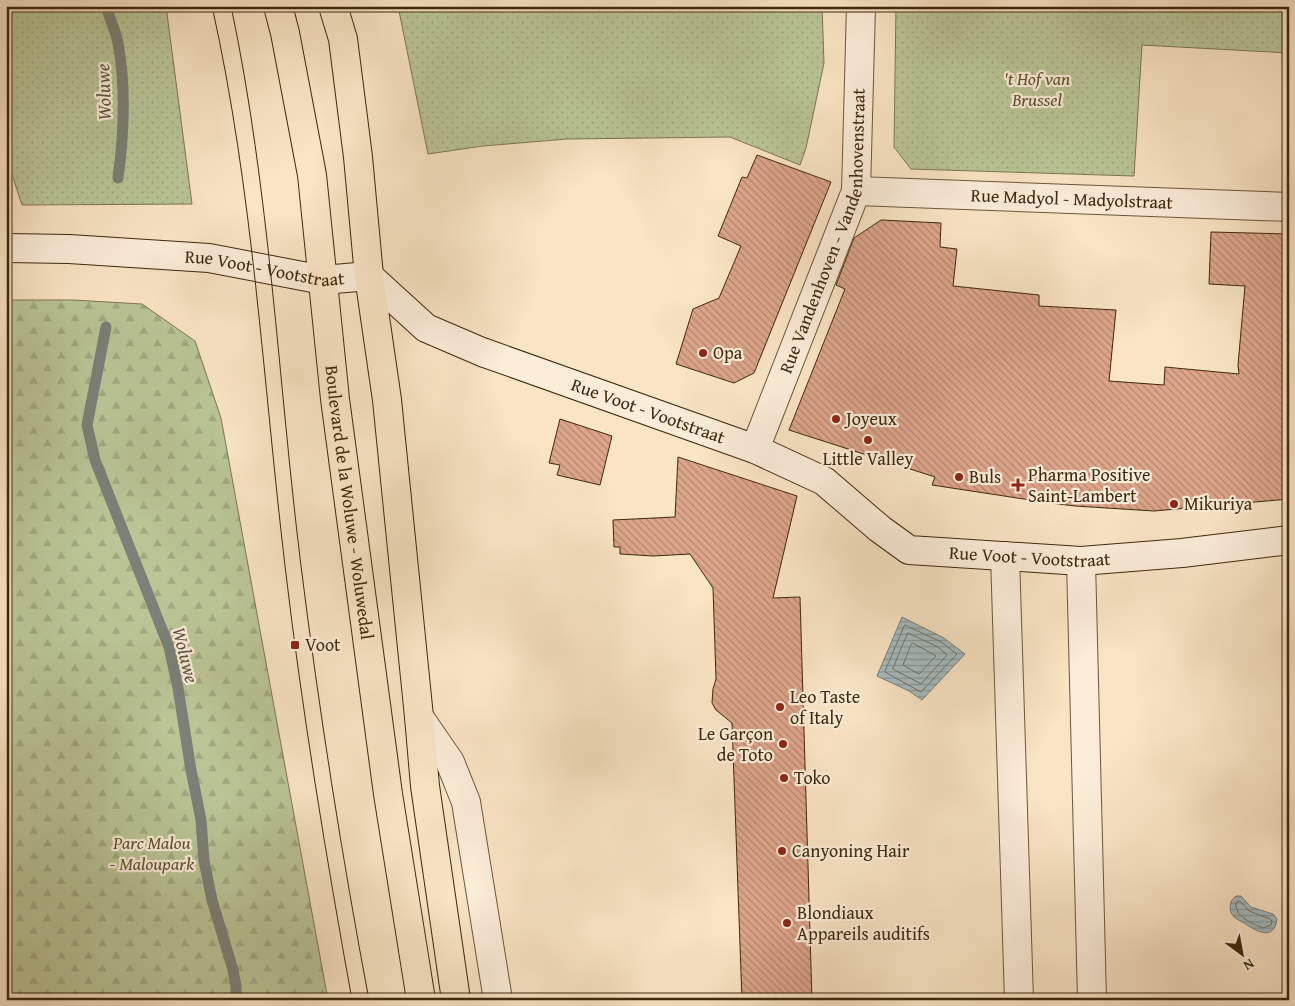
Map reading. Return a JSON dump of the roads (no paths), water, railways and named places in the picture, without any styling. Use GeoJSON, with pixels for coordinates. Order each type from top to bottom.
{"type":"FeatureCollection","features":[{"type":"Feature","properties":{"kind":"highway","name":"Boulevard de la Woluwe - Woluwedal"},"geometry":{"type":"LineString","coordinates":[[278,6],[285,33],[312,175],[335,399],[388,794],[421,1000]]}},
{"type":"Feature","properties":{"kind":"highway"},"geometry":{"type":"LineString","coordinates":[[333,6],[343,39],[358,157],[369,276],[386,400],[425,786],[456,1000]]}},
{"type":"Feature","properties":{"kind":"street","name":"Rue Vandenhoven - Vandenhovenstraat"},"geometry":{"type":"LineString","coordinates":[[755,449],[856,191],[861,6]]}},
{"type":"Feature","properties":{"kind":"street","name":"Rue Madyol - Madyolstraat"},"geometry":{"type":"LineString","coordinates":[[856,191],[1289,207]]}},
{"type":"Feature","properties":{"kind":"street","name":"Rue Voot - Vootstraat"},"geometry":{"type":"LineString","coordinates":[[6,248],[69,249],[209,258],[323,280],[369,276],[426,328],[482,352],[755,449],[824,481],[880,529],[909,550],[1081,561],[1182,553],[1289,540]]}},
{"type":"Feature","properties":{"kind":"street"},"geometry":{"type":"LineString","coordinates":[[1005,556],[1019,1000]]}},
{"type":"Feature","properties":{"kind":"street"},"geometry":{"type":"LineString","coordinates":[[1081,561],[1092,1000]]}},
{"type":"Feature","properties":{"kind":"street"},"geometry":{"type":"LineString","coordinates":[[419,717],[450,762],[466,802],[498,1000]]}},
{"type":"Feature","properties":{"kind":"water"},"geometry":{"type":"Polygon","coordinates":[[[902,617],[944,638],[965,654],[922,700],[909,691],[877,676],[902,617]]]}},
{"type":"Feature","properties":{"kind":"water"},"geometry":{"type":"Polygon","coordinates":[[[1236,896],[1241,896],[1251,907],[1273,914],[1277,919],[1272,930],[1264,933],[1234,917],[1230,905],[1236,896]]]}},
{"type":"Feature","properties":{"kind":"waterway","name":"Woluwe"},"geometry":{"type":"LineString","coordinates":[[106,6],[117,38],[121,60],[123,128],[118,178]]}},
{"type":"Feature","properties":{"kind":"waterway","name":"Woluwe"},"geometry":{"type":"LineString","coordinates":[[106,327],[87,425],[95,460],[169,647],[201,820],[204,861],[212,900],[233,970],[236,1000]]}},
{"type":"Feature","properties":{"kind":"tram line"},"geometry":{"type":"LineString","coordinates":[[212,6],[238,145],[256,285],[277,496],[299,675],[324,838],[352,1000]]}},
{"type":"Feature","properties":{"kind":"tram line"},"geometry":{"type":"LineString","coordinates":[[231,6],[255,145],[264,215],[293,496],[315,674],[340,838],[369,1000]]}},
{"type":"Feature","properties":{"kind":"place","name":"Opa"},"geometry":{"type":"Point","coordinates":[703,353]}},
{"type":"Feature","properties":{"kind":"place","name":"Joyeux"},"geometry":{"type":"Point","coordinates":[836,419]}},
{"type":"Feature","properties":{"kind":"place","name":"Little Valley"},"geometry":{"type":"Point","coordinates":[868,440]}},
{"type":"Feature","properties":{"kind":"place","name":"Buls"},"geometry":{"type":"Point","coordinates":[959,477]}},
{"type":"Feature","properties":{"kind":"place","name":"Pharma Positive Saint-Lambert"},"geometry":{"type":"Point","coordinates":[1018,485]}},
{"type":"Feature","properties":{"kind":"place","name":"Mikuriya"},"geometry":{"type":"Point","coordinates":[1174,504]}},
{"type":"Feature","properties":{"kind":"place","name":"Voot"},"geometry":{"type":"Point","coordinates":[295,645]}},
{"type":"Feature","properties":{"kind":"place","name":"Leo Taste of Italy"},"geometry":{"type":"Point","coordinates":[780,707]}},
{"type":"Feature","properties":{"kind":"place","name":"Le Garçon de Toto"},"geometry":{"type":"Point","coordinates":[783,744]}},
{"type":"Feature","properties":{"kind":"place","name":"Toko"},"geometry":{"type":"Point","coordinates":[784,778]}},
{"type":"Feature","properties":{"kind":"place","name":"Canyoning Hair"},"geometry":{"type":"Point","coordinates":[782,851]}},
{"type":"Feature","properties":{"kind":"place","name":"Blondiaux Appareils auditifs"},"geometry":{"type":"Point","coordinates":[787,923]}},
{"type":"Feature","properties":{"kind":"park label","name":"'t Hof van Brussel"},"geometry":{"type":"Point","coordinates":[1037,89]}},
{"type":"Feature","properties":{"kind":"park label","name":"Parc Malou - Maloupark"},"geometry":{"type":"Point","coordinates":[152,853]}}]}
